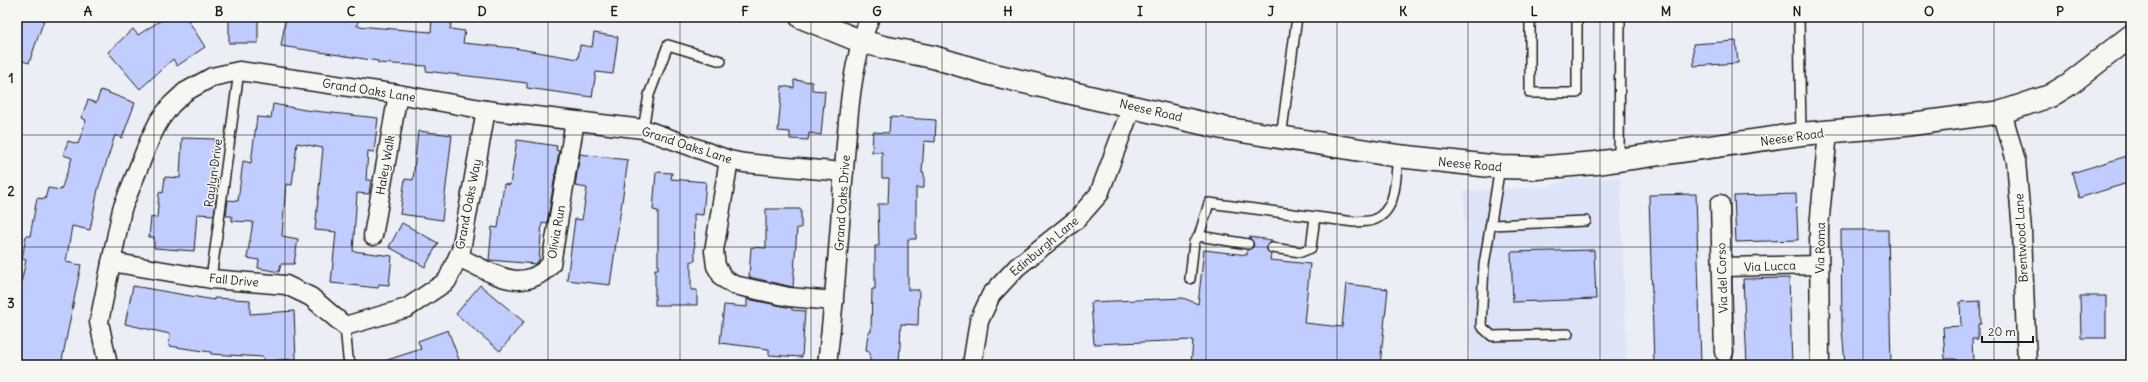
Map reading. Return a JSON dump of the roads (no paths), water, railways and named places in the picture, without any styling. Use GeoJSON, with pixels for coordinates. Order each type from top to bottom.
{"type":"FeatureCollection","features":[{"type":"Feature","properties":{"kind":"street","name":"Neese Road"},"geometry":{"type":"LineString","coordinates":[[801,17],[860,41],[932,57],[990,74],[1223,128],[1398,156],[1500,167],[1536,168],[1619,160],[1802,134],[1904,125],[2002,112],[2050,96],[2068,85],[2131,36]]}},
{"type":"Feature","properties":{"kind":"street","name":"Grand Oaks Drive"},"geometry":{"type":"LineString","coordinates":[[827,365],[834,301],[848,121],[860,41],[870,17]]}},
{"type":"Feature","properties":{"kind":"street","name":"Grand Oaks Lane"},"geometry":{"type":"LineString","coordinates":[[108,365],[99,322],[122,209],[136,171],[159,121],[171,104],[185,92],[201,82],[240,71],[398,94],[486,110],[643,129],[729,160],[744,163],[844,172]]}},
{"type":"Feature","properties":{"kind":"street","name":"Haley Walk"},"geometry":{"type":"LineString","coordinates":[[373,236],[398,94]]}},
{"type":"Feature","properties":{"kind":"street","name":"Edinburgh Lane"},"geometry":{"type":"LineString","coordinates":[[972,365],[980,321],[991,295],[1017,267],[1078,219],[1099,194],[1132,106]]}},
{"type":"Feature","properties":{"kind":"street","name":"Grand Oaks Way"},"geometry":{"type":"LineString","coordinates":[[345,326],[407,308],[447,281],[461,250],[486,110]]}},
{"type":"Feature","properties":{"kind":"street","name":"Brentwood Lane"},"geometry":{"type":"LineString","coordinates":[[2002,112],[2016,161],[2022,231],[2027,365]]}},
{"type":"Feature","properties":{"kind":"street","name":"Olivia Run"},"geometry":{"type":"LineString","coordinates":[[458,257],[514,281],[528,280],[543,273],[551,264],[574,121]]}},
{"type":"Feature","properties":{"kind":"street","name":"Via Roma"},"geometry":{"type":"LineString","coordinates":[[1820,365],[1819,227],[1828,132]]}},
{"type":"Feature","properties":{"kind":"street"},"geometry":{"type":"LineString","coordinates":[[729,160],[714,251],[716,266],[723,278],[734,285],[789,297],[834,301]]}},
{"type":"Feature","properties":{"kind":"street","name":"Via del Corso"},"geometry":{"type":"LineString","coordinates":[[1720,204],[1724,352]]}},
{"type":"Feature","properties":{"kind":"street","name":"Fall Drive"},"geometry":{"type":"LineString","coordinates":[[111,262],[211,279],[286,285],[311,297],[345,326]]}},
{"type":"Feature","properties":{"kind":"street","name":"Via Lucca"},"geometry":{"type":"LineString","coordinates":[[1722,267],[1819,264]]}},
{"type":"Feature","properties":{"kind":"lane"},"geometry":{"type":"LineString","coordinates":[[1281,138],[1297,17]]}},
{"type":"Feature","properties":{"kind":"lane"},"geometry":{"type":"LineString","coordinates":[[1530,17],[1530,93],[1577,93],[1577,17]]}},
{"type":"Feature","properties":{"kind":"lane"},"geometry":{"type":"LineString","coordinates":[[1619,160],[1620,17]]}},
{"type":"Feature","properties":{"kind":"lane"},"geometry":{"type":"LineString","coordinates":[[1799,17],[1802,134]]}},
{"type":"Feature","properties":{"kind":"lane"},"geometry":{"type":"LineString","coordinates":[[643,129],[649,95],[668,45],[721,61]]}},
{"type":"Feature","properties":{"kind":"lane","name":"Raylyn Drive"},"geometry":{"type":"LineString","coordinates":[[211,279],[240,71]]}},
{"type":"Feature","properties":{"kind":"lane"},"geometry":{"type":"LineString","coordinates":[[1190,279],[1194,242],[1199,236],[1209,202],[1354,222],[1372,221],[1384,214],[1392,203],[1398,156]]}},
{"type":"Feature","properties":{"kind":"lane"},"geometry":{"type":"LineString","coordinates":[[1500,167],[1484,265],[1481,326],[1492,336],[1568,334]]}},
{"type":"Feature","properties":{"kind":"lane"},"geometry":{"type":"LineString","coordinates":[[1272,248],[1301,252],[1311,248],[1315,217]]}},
{"type":"Feature","properties":{"kind":"lane"},"geometry":{"type":"LineString","coordinates":[[1491,224],[1586,221]]}},
{"type":"Feature","properties":{"kind":"lane"},"geometry":{"type":"LineString","coordinates":[[1199,236],[1248,244]]}},
{"type":"Feature","properties":{"kind":"lane"},"geometry":{"type":"LineString","coordinates":[[345,326],[348,358],[352,365]]}}]}
